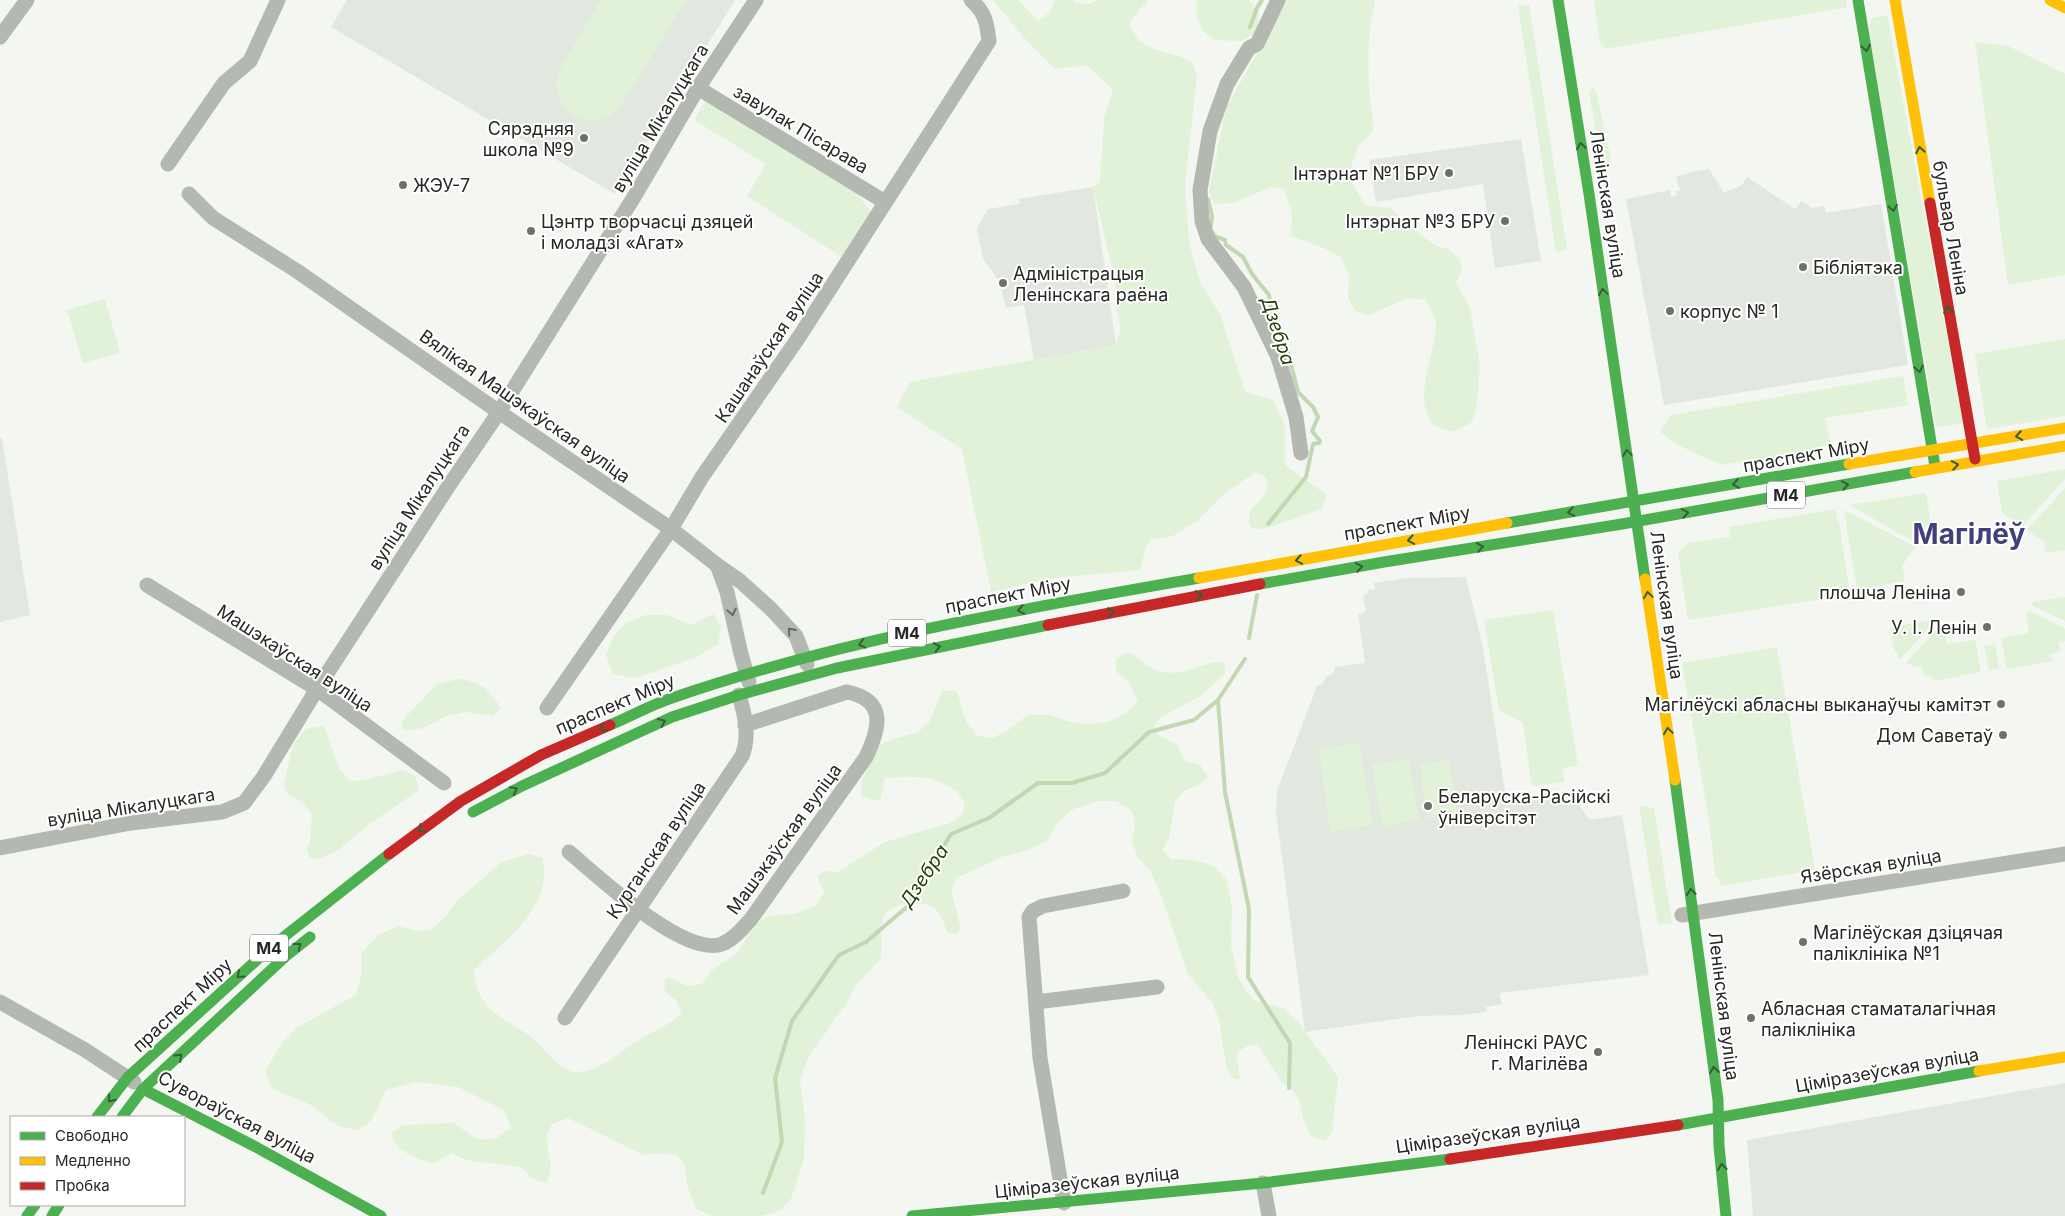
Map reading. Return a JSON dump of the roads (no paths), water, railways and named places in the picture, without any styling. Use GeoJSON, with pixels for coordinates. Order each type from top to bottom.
{"type":"FeatureCollection","features":[{"type":"Feature","properties":{"kind":"main road","name":"Ленінская вуліца"},"geometry":{"type":"LineString","coordinates":[[1558,0],[1637,521],[1688,914],[1718,1100],[1726,1216]]}},
{"type":"Feature","properties":{"kind":"main road"},"geometry":{"type":"LineString","coordinates":[[1858,0],[1936,469]]}},
{"type":"Feature","properties":{"kind":"main road","name":"бульвар Леніна"},"geometry":{"type":"LineString","coordinates":[[1895,0],[1975,462]]}},
{"type":"Feature","properties":{"kind":"main road"},"geometry":{"type":"LineString","coordinates":[[2050,0],[2065,8]]}},
{"type":"Feature","properties":{"kind":"main road","name":"праспект Міру"},"geometry":{"type":"LineString","coordinates":[[98,1116],[128,1077],[271,947],[417,832],[461,801],[550,751],[670,698],[805,657],[884,638],[1148,586],[1381,545],[1618,498],[1634,501],[2065,428]]}},
{"type":"Feature","properties":{"kind":"main road","name":"праспект Міру"},"geometry":{"type":"LineString","coordinates":[[464,818],[522,786],[672,717],[746,693],[846,666],[1151,604],[1384,562],[1623,529],[1637,521],[2065,446]]}},
{"type":"Feature","properties":{"kind":"main road","name":"Ленінская вуліца"},"geometry":{"type":"LineString","coordinates":[[1618,498],[1623,529]]}},
{"type":"Feature","properties":{"kind":"main road","name":"Ленінская вуліца"},"geometry":{"type":"LineString","coordinates":[[1675,866],[1688,914],[1693,1005]]}},
{"type":"Feature","properties":{"kind":"main road","name":"праспект Міру"},"geometry":{"type":"LineString","coordinates":[[123,1116],[143,1089],[286,956],[321,928]]}},
{"type":"Feature","properties":{"kind":"main road","name":"Ціміразеўская вуліца"},"geometry":{"type":"LineString","coordinates":[[912,1216],[1067,1207],[1421,1162],[1718,1119],[1893,1086],[2065,1057]]}},
{"type":"Feature","properties":{"kind":"main road","name":"Сувораўская вуліца"},"geometry":{"type":"LineString","coordinates":[[143,1089],[256,1147],[360,1211],[381,1216]]}},
{"type":"Feature","properties":{"kind":"street"},"geometry":{"type":"LineString","coordinates":[[0,37],[27,0]]}},
{"type":"Feature","properties":{"kind":"street"},"geometry":{"type":"LineString","coordinates":[[168,164],[224,83],[250,61],[278,0]]}},
{"type":"Feature","properties":{"kind":"street","name":"вуліца Мікалуцкага"},"geometry":{"type":"LineString","coordinates":[[0,848],[131,823],[222,812],[244,803],[264,776],[442,495],[499,412],[634,197],[698,88],[756,0]]}},
{"type":"Feature","properties":{"kind":"street","name":"Кашанаўская вуліца"},"geometry":{"type":"LineString","coordinates":[[547,708],[671,528],[702,477],[799,337],[989,41],[987,24],[981,8],[971,0]]}},
{"type":"Feature","properties":{"kind":"street"},"geometry":{"type":"LineString","coordinates":[[1278,0],[1257,44],[1249,48],[1227,84],[1210,131],[1201,198],[1202,221],[1208,238],[1244,287],[1278,357],[1296,417],[1301,453]]}},
{"type":"Feature","properties":{"kind":"street","name":"завулак Пісарава"},"geometry":{"type":"LineString","coordinates":[[698,88],[885,202]]}},
{"type":"Feature","properties":{"kind":"street","name":"Вялікая Машэкаўская вуліца"},"geometry":{"type":"LineString","coordinates":[[189,194],[213,218],[297,271],[499,412],[671,528],[740,581],[771,609],[796,636],[805,657],[809,675]]}},
{"type":"Feature","properties":{"kind":"street","name":"Курганская вуліца"},"geometry":{"type":"LineString","coordinates":[[565,1018],[742,756],[747,743],[745,725],[747,674],[727,592],[717,565]]}},
{"type":"Feature","properties":{"kind":"street"},"geometry":{"type":"LineString","coordinates":[[727,592],[740,581]]}},
{"type":"Feature","properties":{"kind":"street","name":"Машэкаўская вуліца"},"geometry":{"type":"LineString","coordinates":[[147,586],[317,690],[444,783]]}},
{"type":"Feature","properties":{"kind":"street","name":"Машэкаўская вуліца"},"geometry":{"type":"LineString","coordinates":[[569,852],[639,910],[683,938],[709,946],[722,944],[734,937],[751,919],[866,757],[876,728],[877,714],[872,705],[862,695],[847,692],[745,725]]}},
{"type":"Feature","properties":{"kind":"street","name":"Язёрская вуліца"},"geometry":{"type":"LineString","coordinates":[[1688,914],[2065,854]]}},
{"type":"Feature","properties":{"kind":"street"},"geometry":{"type":"LineString","coordinates":[[1067,1207],[1040,1058],[1028,923],[1032,911],[1043,906],[1124,891]]}},
{"type":"Feature","properties":{"kind":"street"},"geometry":{"type":"LineString","coordinates":[[1036,1002],[1157,987]]}},
{"type":"Feature","properties":{"kind":"street","name":"Сувораўская вуліца"},"geometry":{"type":"LineString","coordinates":[[0,1002],[128,1077],[143,1089]]}},
{"type":"Feature","properties":{"kind":"street"},"geometry":{"type":"LineString","coordinates":[[1263,1183],[1269,1216]]}},
{"type":"Feature","properties":{"kind":"waterway","name":"Дзебра"},"geometry":{"type":"LineString","coordinates":[[1250,27],[1262,0]]}},
{"type":"Feature","properties":{"kind":"waterway","name":"Дзебра"},"geometry":{"type":"LineString","coordinates":[[1208,199],[1212,216],[1211,226]]}},
{"type":"Feature","properties":{"kind":"waterway","name":"Дзебра"},"geometry":{"type":"LineString","coordinates":[[1213,233],[1214,236],[1225,240],[1226,245],[1243,257],[1252,274],[1269,295],[1271,310],[1286,344],[1298,392],[1313,407],[1318,417],[1312,431],[1320,441],[1313,444],[1306,477],[1268,524]]}},
{"type":"Feature","properties":{"kind":"waterway","name":"Дзебра"},"geometry":{"type":"LineString","coordinates":[[1249,638],[1257,595]]}},
{"type":"Feature","properties":{"kind":"waterway","name":"Дзебра"},"geometry":{"type":"LineString","coordinates":[[763,1193],[782,1142],[775,1078],[792,1021],[839,955],[866,942],[908,906],[951,834],[989,818],[1038,783],[1072,783],[1105,773],[1149,732],[1194,720],[1218,700],[1245,659]]}},
{"type":"Feature","properties":{"kind":"waterway"},"geometry":{"type":"LineString","coordinates":[[1218,700],[1225,792],[1249,909],[1248,977],[1290,1043],[1289,1088]]}},
{"type":"Feature","properties":{"kind":"place","name":"Сярэдняя школа №9"},"geometry":{"type":"Point","coordinates":[584,138]}},
{"type":"Feature","properties":{"kind":"place","name":"Інтэрнат №1 БРУ"},"geometry":{"type":"Point","coordinates":[1449,173]}},
{"type":"Feature","properties":{"kind":"place","name":"ЖЭУ-7"},"geometry":{"type":"Point","coordinates":[403,185]}},
{"type":"Feature","properties":{"kind":"place","name":"Інтэрнат №3 БРУ"},"geometry":{"type":"Point","coordinates":[1505,221]}},
{"type":"Feature","properties":{"kind":"place","name":"Цэнтр творчасці дзяцей і моладзі «Агат»"},"geometry":{"type":"Point","coordinates":[531,231]}},
{"type":"Feature","properties":{"kind":"place","name":"Бібліятэка"},"geometry":{"type":"Point","coordinates":[1803,267]}},
{"type":"Feature","properties":{"kind":"place","name":"Адміністрацыя Ленінскага раёна"},"geometry":{"type":"Point","coordinates":[1003,283]}},
{"type":"Feature","properties":{"kind":"place","name":"корпус № 1"},"geometry":{"type":"Point","coordinates":[1670,311]}},
{"type":"Feature","properties":{"kind":"place","name":"плошча Леніна"},"geometry":{"type":"Point","coordinates":[1961,592]}},
{"type":"Feature","properties":{"kind":"place","name":"У. І. Ленін"},"geometry":{"type":"Point","coordinates":[1987,627]}},
{"type":"Feature","properties":{"kind":"place","name":"Магілёўскі абласны выканаўчы камітэт"},"geometry":{"type":"Point","coordinates":[2001,704]}},
{"type":"Feature","properties":{"kind":"place","name":"Дом Саветаў"},"geometry":{"type":"Point","coordinates":[2003,735]}},
{"type":"Feature","properties":{"kind":"place","name":"Беларуска-Расійскі ўніверсітэт"},"geometry":{"type":"Point","coordinates":[1428,806]}},
{"type":"Feature","properties":{"kind":"place","name":"Магілёўская дзіцячая паліклініка №1"},"geometry":{"type":"Point","coordinates":[1803,942]}},
{"type":"Feature","properties":{"kind":"place","name":"Абласная стаматалагічная паліклініка"},"geometry":{"type":"Point","coordinates":[1751,1018]}},
{"type":"Feature","properties":{"kind":"place","name":"Ленінскі РАУС г. Магілёва"},"geometry":{"type":"Point","coordinates":[1598,1052]}},
{"type":"Feature","properties":{"kind":"district","name":"Магілёў"},"geometry":{"type":"Point","coordinates":[1969,534]}}]}
